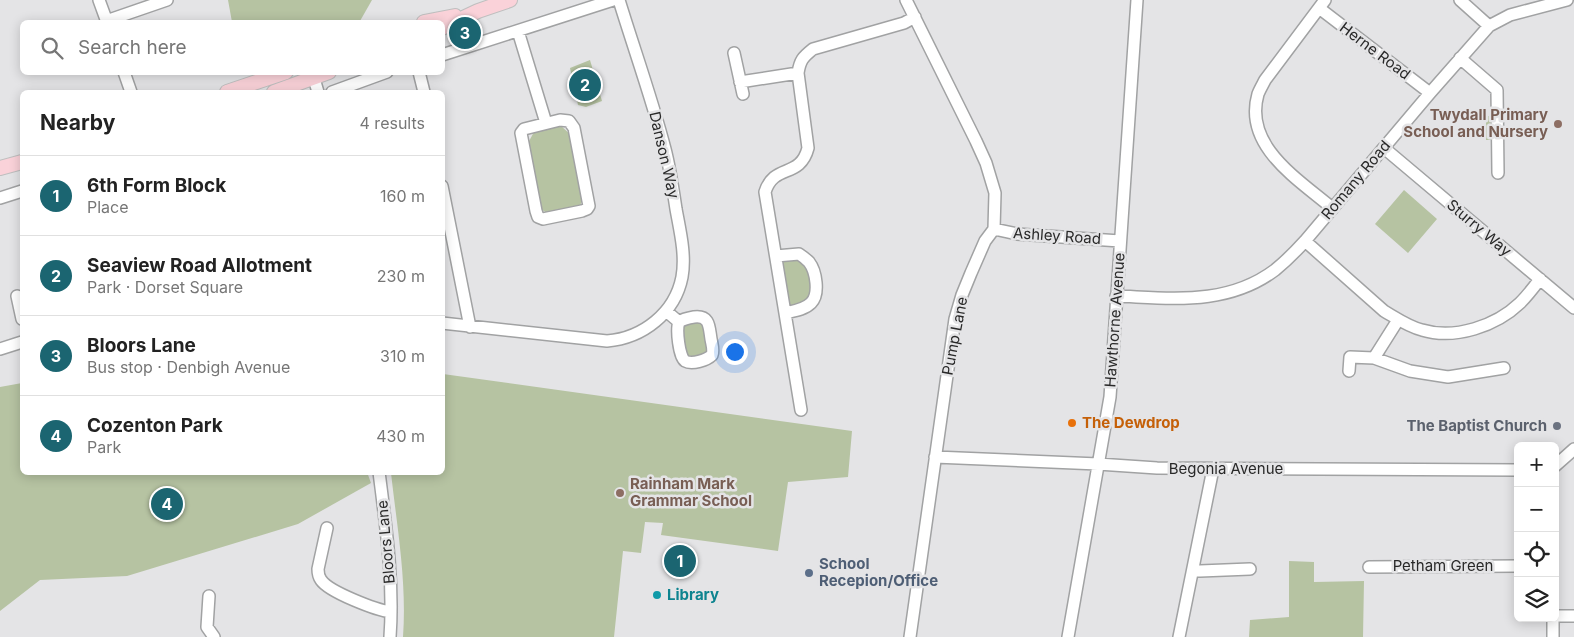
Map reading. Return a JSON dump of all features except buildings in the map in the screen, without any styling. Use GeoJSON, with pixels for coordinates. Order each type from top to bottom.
{"type":"FeatureCollection","features":[{"type":"Feature","properties":{"kind":"main road"},"geometry":{"type":"LineString","coordinates":[[445,27],[478,11],[510,0]]}},
{"type":"Feature","properties":{"kind":"main road"},"geometry":{"type":"LineString","coordinates":[[434,20],[478,11]]}},
{"type":"Feature","properties":{"kind":"main road"},"geometry":{"type":"LineString","coordinates":[[233,90],[277,75]]}},
{"type":"Feature","properties":{"kind":"main road"},"geometry":{"type":"LineString","coordinates":[[279,90],[313,76]]}},
{"type":"Feature","properties":{"kind":"main road"},"geometry":{"type":"LineString","coordinates":[[0,168],[20,164]]}},
{"type":"Feature","properties":{"kind":"street"},"geometry":{"type":"LineString","coordinates":[[99,0],[106,20]]}},
{"type":"Feature","properties":{"kind":"street"},"geometry":{"type":"LineString","coordinates":[[112,20],[167,0]]}},
{"type":"Feature","properties":{"kind":"street"},"geometry":{"type":"LineString","coordinates":[[445,54],[613,0]]}},
{"type":"Feature","properties":{"kind":"street","name":"Danson Way"},"geometry":{"type":"LineString","coordinates":[[445,323],[607,341],[620,340],[650,326],[666,311],[674,300],[682,278],[683,257],[666,151],[619,0]]}},
{"type":"Feature","properties":{"kind":"street"},"geometry":{"type":"LineString","coordinates":[[906,0],[986,164],[994,193],[994,229]]}},
{"type":"Feature","properties":{"kind":"street","name":"Hawthorne Avenue"},"geometry":{"type":"LineString","coordinates":[[1068,637],[1110,397],[1137,0]]}},
{"type":"Feature","properties":{"kind":"street"},"geometry":{"type":"LineString","coordinates":[[1460,0],[1489,26]]}},
{"type":"Feature","properties":{"kind":"street","name":"Romany Road"},"geometry":{"type":"LineString","coordinates":[[1116,296],[1196,299],[1229,293],[1253,284],[1270,273],[1305,241],[1489,26],[1510,15],[1567,0]]}},
{"type":"Feature","properties":{"kind":"street"},"geometry":{"type":"LineString","coordinates":[[1322,4],[1265,80],[1258,93],[1256,121],[1265,145],[1279,163],[1332,208]]}},
{"type":"Feature","properties":{"kind":"street","name":"Herne Road"},"geometry":{"type":"LineString","coordinates":[[1322,4],[1430,93]]}},
{"type":"Feature","properties":{"kind":"street"},"geometry":{"type":"LineString","coordinates":[[801,410],[765,192],[767,184],[772,178],[799,166],[806,157],[808,148],[798,73],[799,65],[803,56],[813,49],[904,23],[915,17]]}},
{"type":"Feature","properties":{"kind":"street"},"geometry":{"type":"LineString","coordinates":[[518,31],[546,123]]}},
{"type":"Feature","properties":{"kind":"street"},"geometry":{"type":"LineString","coordinates":[[734,53],[742,88],[798,73]]}},
{"type":"Feature","properties":{"kind":"street"},"geometry":{"type":"LineString","coordinates":[[1460,58],[1497,90],[1498,173]]}},
{"type":"Feature","properties":{"kind":"street"},"geometry":{"type":"LineString","coordinates":[[125,75],[130,90]]}},
{"type":"Feature","properties":{"kind":"street"},"geometry":{"type":"LineString","coordinates":[[338,90],[379,75]]}},
{"type":"Feature","properties":{"kind":"street"},"geometry":{"type":"LineString","coordinates":[[421,75],[424,90]]}},
{"type":"Feature","properties":{"kind":"street"},"geometry":{"type":"LineString","coordinates":[[313,76],[317,90]]}},
{"type":"Feature","properties":{"kind":"street"},"geometry":{"type":"LineString","coordinates":[[565,120],[573,125],[589,206],[582,211],[543,220],[538,217],[536,211],[521,134],[524,129],[546,123],[565,120]]}},
{"type":"Feature","properties":{"kind":"street","name":"Sturry Way"},"geometry":{"type":"LineString","coordinates":[[1384,148],[1574,308]]}},
{"type":"Feature","properties":{"kind":"street"},"geometry":{"type":"LineString","coordinates":[[0,198],[20,192]]}},
{"type":"Feature","properties":{"kind":"street"},"geometry":{"type":"LineString","coordinates":[[445,201],[470,327]]}},
{"type":"Feature","properties":{"kind":"street","name":"Ashley Road"},"geometry":{"type":"LineString","coordinates":[[994,229],[1017,234],[1120,240]]}},
{"type":"Feature","properties":{"kind":"street","name":"Pump Lane"},"geometry":{"type":"LineString","coordinates":[[910,637],[958,310],[982,248],[994,229]]}},
{"type":"Feature","properties":{"kind":"street"},"geometry":{"type":"LineString","coordinates":[[1305,241],[1384,311],[1398,320],[1422,330],[1449,333],[1472,330],[1493,322],[1520,303],[1540,279]]}},
{"type":"Feature","properties":{"kind":"street"},"geometry":{"type":"LineString","coordinates":[[776,256],[799,254],[810,262],[814,275],[816,295],[811,303],[801,310],[785,313]]}},
{"type":"Feature","properties":{"kind":"street"},"geometry":{"type":"LineString","coordinates":[[17,296],[20,310]]}},
{"type":"Feature","properties":{"kind":"street"},"geometry":{"type":"LineString","coordinates":[[666,311],[679,322]]}},
{"type":"Feature","properties":{"kind":"street"},"geometry":{"type":"LineString","coordinates":[[700,316],[705,319],[708,325],[713,351],[712,355],[704,360],[685,361],[680,349],[677,328],[679,322],[684,319],[700,316]]}},
{"type":"Feature","properties":{"kind":"street"},"geometry":{"type":"LineString","coordinates":[[1374,358],[1398,320]]}},
{"type":"Feature","properties":{"kind":"street"},"geometry":{"type":"LineString","coordinates":[[0,349],[20,343]]}},
{"type":"Feature","properties":{"kind":"street"},"geometry":{"type":"LineString","coordinates":[[1350,371],[1350,357],[1374,358],[1410,371],[1448,377],[1504,368]]}},
{"type":"Feature","properties":{"kind":"street"},"geometry":{"type":"LineString","coordinates":[[1559,462],[1574,449]]}},
{"type":"Feature","properties":{"kind":"street","name":"Begonia Avenue"},"geometry":{"type":"LineString","coordinates":[[935,457],[1157,468],[1514,470]]}},
{"type":"Feature","properties":{"kind":"street"},"geometry":{"type":"LineString","coordinates":[[1179,637],[1214,469]]}},
{"type":"Feature","properties":{"kind":"street","name":"Bloors Lane"},"geometry":{"type":"LineString","coordinates":[[379,475],[389,550],[390,637]]}},
{"type":"Feature","properties":{"kind":"street"},"geometry":{"type":"LineString","coordinates":[[327,528],[318,569],[318,575],[321,580],[339,592],[367,606],[391,612]]}},
{"type":"Feature","properties":{"kind":"street","name":"Petham Green"},"geometry":{"type":"LineString","coordinates":[[1369,567],[1514,566]]}},
{"type":"Feature","properties":{"kind":"street"},"geometry":{"type":"LineString","coordinates":[[1194,570],[1250,569]]}},
{"type":"Feature","properties":{"kind":"street"},"geometry":{"type":"LineString","coordinates":[[209,596],[207,627],[214,637]]}},
{"type":"Feature","properties":{"kind":"street"},"geometry":{"type":"LineString","coordinates":[[1559,617],[1574,616]]}},
{"type":"Feature","properties":{"kind":"street"},"geometry":{"type":"LineString","coordinates":[[1552,637],[1554,622]]}},
{"type":"Feature","properties":{"kind":"green space"},"geometry":{"type":"Polygon","coordinates":[[[228,0],[372,0],[361,20],[232,20],[228,0]]]}},
{"type":"Feature","properties":{"kind":"green space"},"geometry":{"type":"Polygon","coordinates":[[[590,60],[602,101],[586,107],[578,105],[570,68],[590,60]]]}},
{"type":"Feature","properties":{"kind":"green space"},"geometry":{"type":"Polygon","coordinates":[[[1486,116],[1489,116],[1493,122],[1493,140],[1486,140],[1486,116]]]}},
{"type":"Feature","properties":{"kind":"green space"},"geometry":{"type":"Polygon","coordinates":[[[560,125],[572,136],[584,196],[579,208],[549,215],[540,208],[527,145],[535,130],[560,125]]]}},
{"type":"Feature","properties":{"kind":"green space"},"geometry":{"type":"Polygon","coordinates":[[[1404,190],[1437,219],[1408,253],[1375,224],[1404,190]]]}},
{"type":"Feature","properties":{"kind":"green space"},"geometry":{"type":"Polygon","coordinates":[[[799,254],[809,262],[816,295],[785,313],[776,256],[799,254]]]}},
{"type":"Feature","properties":{"kind":"green space"},"geometry":{"type":"Polygon","coordinates":[[[702,321],[709,356],[686,358],[681,325],[702,321]]]}},
{"type":"Feature","properties":{"kind":"green space","name":"Rainham Mark Grammar School"},"geometry":{"type":"Polygon","coordinates":[[[445,374],[852,431],[848,477],[788,482],[778,551],[661,535],[663,523],[645,522],[641,553],[623,551],[614,637],[403,637],[403,575],[391,475],[445,475],[445,374]]]}},
{"type":"Feature","properties":{"kind":"green space"},"geometry":{"type":"Polygon","coordinates":[[[20,383],[20,475],[368,475],[371,483],[298,524],[127,576],[40,580],[0,611],[0,387],[20,383]]]}},
{"type":"Feature","properties":{"kind":"green space"},"geometry":{"type":"Polygon","coordinates":[[[1289,561],[1314,562],[1314,582],[1364,581],[1363,637],[1249,637],[1250,620],[1289,617],[1289,561]]]}},
{"type":"Feature","properties":{"kind":"place","name":"Bloors Lane"},"geometry":{"type":"Point","coordinates":[465,33]}},
{"type":"Feature","properties":{"kind":"place","name":"Seaview Road Allotment"},"geometry":{"type":"Point","coordinates":[585,85]}},
{"type":"Feature","properties":{"kind":"place","name":"Twydall Primary School and Nursery"},"geometry":{"type":"Point","coordinates":[1558,124]}},
{"type":"Feature","properties":{"kind":"place","name":"The Dewdrop"},"geometry":{"type":"Point","coordinates":[1072,423]}},
{"type":"Feature","properties":{"kind":"place","name":"The Baptist Church"},"geometry":{"type":"Point","coordinates":[1557,426]}},
{"type":"Feature","properties":{"kind":"place","name":"Rainham Mark Grammar School"},"geometry":{"type":"Point","coordinates":[620,493]}},
{"type":"Feature","properties":{"kind":"place","name":"Cozenton Park"},"geometry":{"type":"Point","coordinates":[167,504]}},
{"type":"Feature","properties":{"kind":"place","name":"6th Form Block"},"geometry":{"type":"Point","coordinates":[680,561]}},
{"type":"Feature","properties":{"kind":"place","name":"School Recepion/Office"},"geometry":{"type":"Point","coordinates":[809,573]}},
{"type":"Feature","properties":{"kind":"place","name":"Library"},"geometry":{"type":"Point","coordinates":[657,595]}}]}
